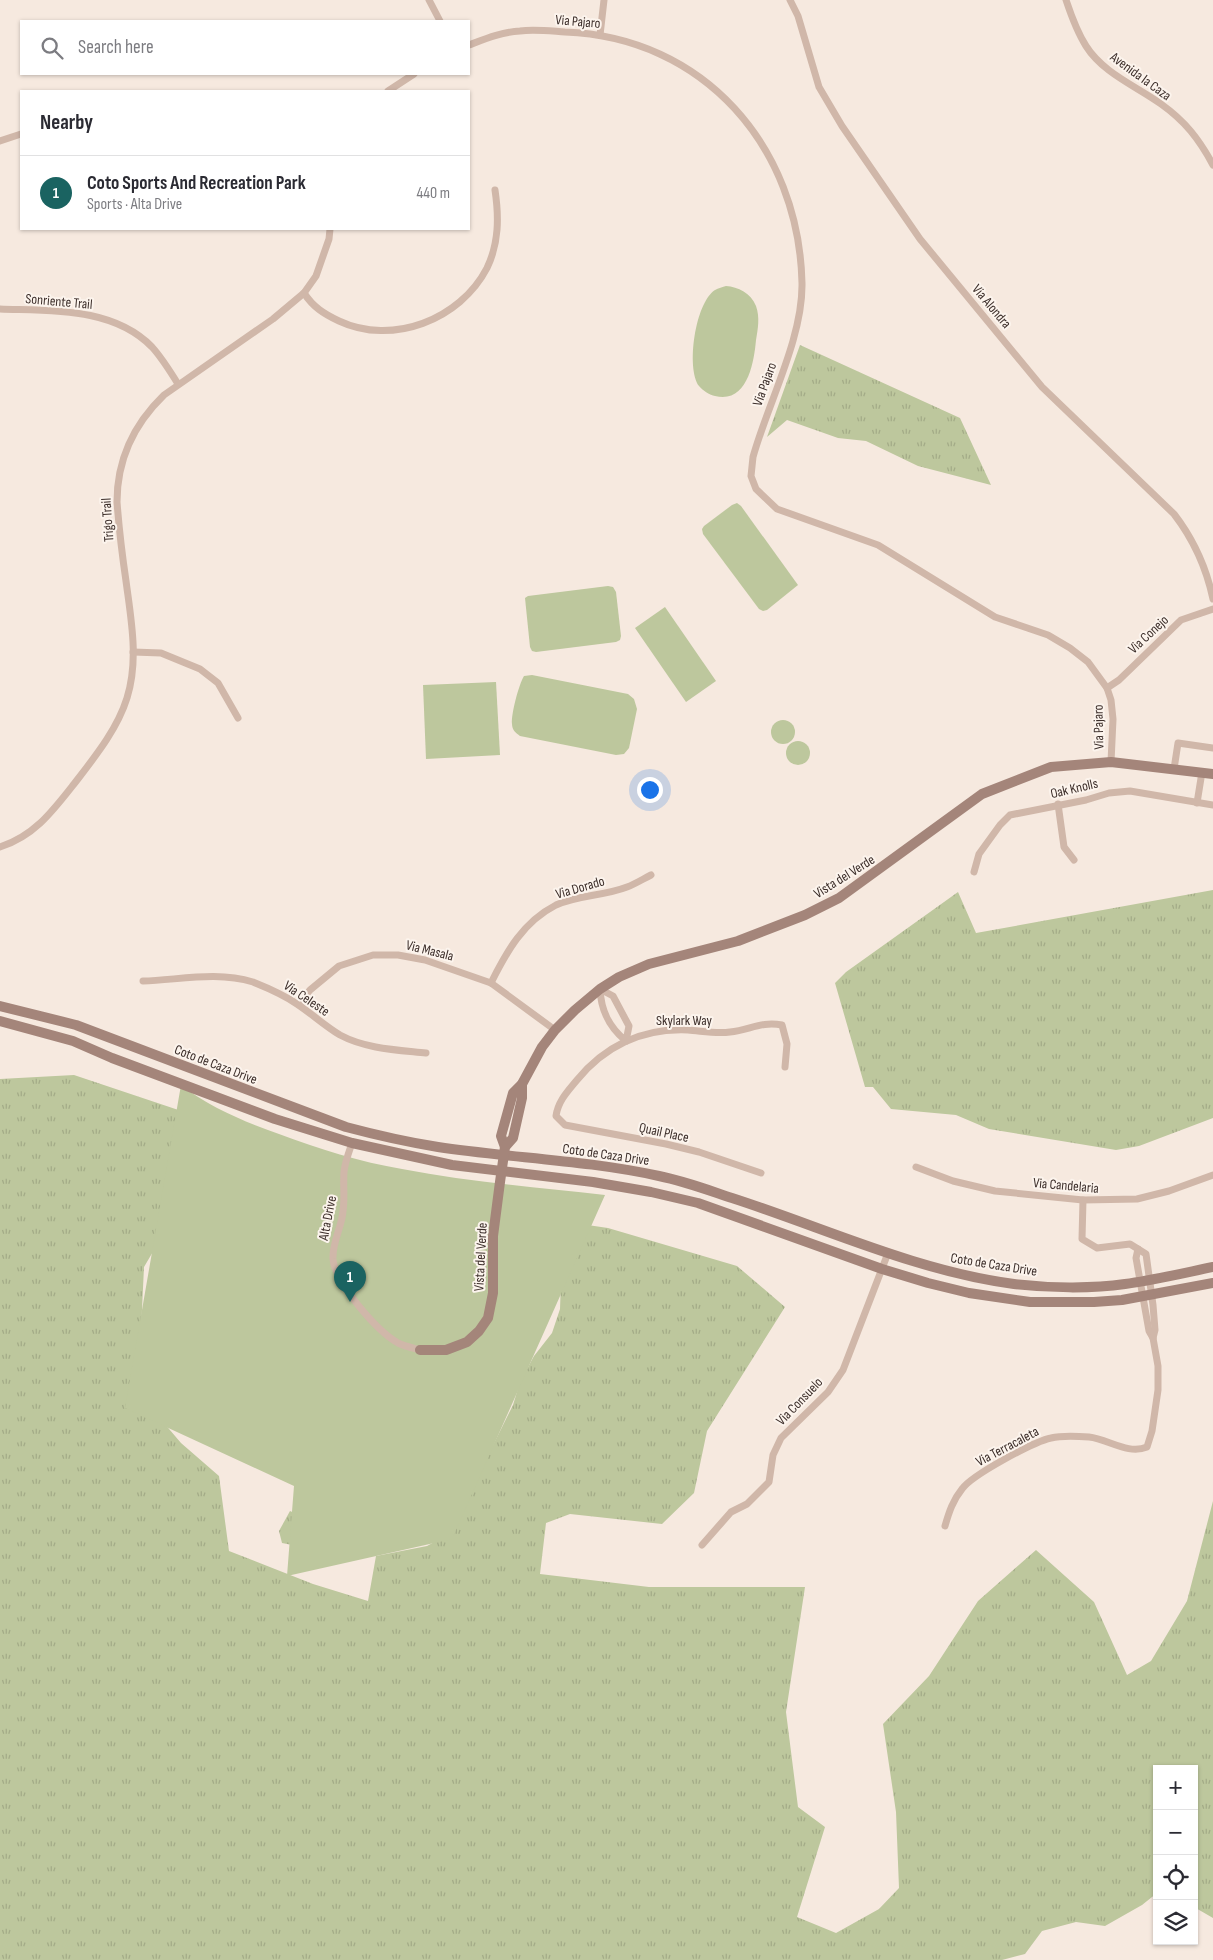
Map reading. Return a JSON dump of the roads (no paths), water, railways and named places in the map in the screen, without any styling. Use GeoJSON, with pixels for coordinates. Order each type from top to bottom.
{"type":"FeatureCollection","features":[{"type":"Feature","properties":{"kind":"main road","name":"Vista del Verde"},"geometry":{"type":"LineString","coordinates":[[420,1350],[446,1350],[467,1342],[480,1331],[488,1318],[493,1293],[494,1236],[501,1170],[505,1151],[513,1138],[522,1098],[522,1084],[542,1047],[554,1030],[600,989],[649,964],[738,941],[805,915],[839,898],[982,794],[1051,767],[1111,762],[1213,774]]}},
{"type":"Feature","properties":{"kind":"main road","name":"Coto de Caza Drive"},"geometry":{"type":"LineString","coordinates":[[0,1006],[76,1026],[346,1127],[393,1139],[438,1147],[505,1151],[662,1176],[770,1210],[888,1253],[953,1273],[1015,1284],[1116,1285],[1213,1267]]}},
{"type":"Feature","properties":{"kind":"main road"},"geometry":{"type":"LineString","coordinates":[[0,1021],[73,1041],[121,1062],[275,1119],[352,1143],[452,1165],[593,1182],[651,1192],[698,1203],[882,1269],[969,1293],[1030,1302],[1094,1302],[1148,1295],[1213,1283]]}},
{"type":"Feature","properties":{"kind":"street"},"geometry":{"type":"LineString","coordinates":[[428,0],[439,20]]}},
{"type":"Feature","properties":{"kind":"street"},"geometry":{"type":"LineString","coordinates":[[600,35],[604,0]]}},
{"type":"Feature","properties":{"kind":"street","name":"Via Alondra"},"geometry":{"type":"LineString","coordinates":[[790,0],[798,16],[820,87],[842,126],[920,239],[1042,387],[1174,514],[1189,533],[1197,548],[1205,567],[1213,598]]}},
{"type":"Feature","properties":{"kind":"street","name":"Avenida la Caza"},"geometry":{"type":"LineString","coordinates":[[1066,0],[1072,18],[1086,46],[1103,65],[1161,104],[1185,124],[1200,141],[1213,164]]}},
{"type":"Feature","properties":{"kind":"street","name":"Via Pajaro"},"geometry":{"type":"LineString","coordinates":[[470,45],[486,38],[520,30],[582,32],[600,35],[646,48],[671,59],[699,75],[726,99],[751,128],[770,157],[783,184],[793,216],[799,249],[802,284],[799,316],[753,457],[751,476],[756,489],[777,509],[878,545],[995,617],[1048,635],[1088,662],[1107,688],[1113,719],[1111,762]]}},
{"type":"Feature","properties":{"kind":"street"},"geometry":{"type":"LineString","coordinates":[[390,90],[412,75]]}},
{"type":"Feature","properties":{"kind":"street"},"geometry":{"type":"LineString","coordinates":[[0,141],[20,134]]}},
{"type":"Feature","properties":{"kind":"street"},"geometry":{"type":"LineString","coordinates":[[304,293],[311,304],[320,311],[345,324],[372,331],[399,330],[438,317],[451,309],[473,290],[487,267],[497,235],[498,208],[495,190]]}},
{"type":"Feature","properties":{"kind":"street","name":"Trigo Trail"},"geometry":{"type":"LineString","coordinates":[[0,847],[23,838],[53,812],[111,733],[128,697],[133,652],[131,620],[120,534],[117,484],[122,460],[139,423],[150,408],[178,384],[273,319],[304,293],[316,276],[329,239],[330,230]]}},
{"type":"Feature","properties":{"kind":"street","name":"Sonriente Trail"},"geometry":{"type":"LineString","coordinates":[[0,309],[94,315],[117,323],[150,345],[162,358],[178,384]]}},
{"type":"Feature","properties":{"kind":"street","name":"Via Conejo"},"geometry":{"type":"LineString","coordinates":[[1107,688],[1119,680],[1182,620],[1213,608]]}},
{"type":"Feature","properties":{"kind":"street"},"geometry":{"type":"LineString","coordinates":[[133,652],[161,653],[200,669],[218,683],[238,718]]}},
{"type":"Feature","properties":{"kind":"street"},"geometry":{"type":"LineString","coordinates":[[1174,769],[1178,743],[1213,748]]}},
{"type":"Feature","properties":{"kind":"street"},"geometry":{"type":"LineString","coordinates":[[1197,802],[1202,772]]}},
{"type":"Feature","properties":{"kind":"street","name":"Oak Knolls"},"geometry":{"type":"LineString","coordinates":[[974,872],[979,854],[1000,825],[1010,815],[1086,800],[1109,793],[1130,791],[1213,805]]}},
{"type":"Feature","properties":{"kind":"street"},"geometry":{"type":"LineString","coordinates":[[1058,804],[1064,847],[1074,860]]}},
{"type":"Feature","properties":{"kind":"street","name":"Via Dorado"},"geometry":{"type":"LineString","coordinates":[[491,983],[503,959],[518,936],[532,920],[558,905],[626,888],[651,875]]}},
{"type":"Feature","properties":{"kind":"street","name":"Via Masala"},"geometry":{"type":"LineString","coordinates":[[298,1004],[310,990],[339,966],[373,955],[398,955],[425,960],[491,983],[554,1030]]}},
{"type":"Feature","properties":{"kind":"street","name":"Via Celeste"},"geometry":{"type":"LineString","coordinates":[[143,982],[203,976],[227,977],[251,982],[278,992],[342,1036],[362,1044],[426,1053]]}},
{"type":"Feature","properties":{"kind":"street"},"geometry":{"type":"LineString","coordinates":[[600,989],[613,996],[629,1026],[626,1040],[614,1031],[600,1004],[600,989]]}},
{"type":"Feature","properties":{"kind":"street","name":"Skylark Way"},"geometry":{"type":"LineString","coordinates":[[560,1122],[556,1116],[556,1110],[561,1100],[590,1064],[626,1040],[642,1034],[663,1030],[730,1032],[769,1022],[782,1025],[787,1044],[785,1067]]}},
{"type":"Feature","properties":{"kind":"street","name":"Quail Place"},"geometry":{"type":"LineString","coordinates":[[560,1122],[578,1128],[699,1152],[761,1174]]}},
{"type":"Feature","properties":{"kind":"street","name":"Alta Drive"},"geometry":{"type":"LineString","coordinates":[[352,1143],[344,1173],[345,1196],[343,1216],[336,1235],[333,1261],[343,1283],[369,1318],[398,1343],[420,1350]]}},
{"type":"Feature","properties":{"kind":"street","name":"Via Candelaria"},"geometry":{"type":"LineString","coordinates":[[916,1167],[953,1181],[995,1191],[1083,1200],[1137,1199],[1169,1191],[1213,1175]]}},
{"type":"Feature","properties":{"kind":"street","name":"Via Terracaleta"},"geometry":{"type":"LineString","coordinates":[[944,1526],[951,1504],[963,1487],[982,1472],[1050,1438],[1070,1436],[1091,1438],[1134,1450],[1147,1447],[1152,1431],[1158,1390],[1158,1366],[1153,1338],[1148,1331],[1146,1254],[1130,1244],[1097,1248],[1082,1239],[1083,1200]]}},
{"type":"Feature","properties":{"kind":"street","name":"Via Consuelo"},"geometry":{"type":"LineString","coordinates":[[702,1545],[731,1512],[747,1504],[769,1482],[773,1455],[781,1438],[828,1392],[843,1370],[888,1253]]}},
{"type":"Feature","properties":{"kind":"place","name":"Coto Sports And Recreation Park"},"geometry":{"type":"Point","coordinates":[350,1302]}}]}
